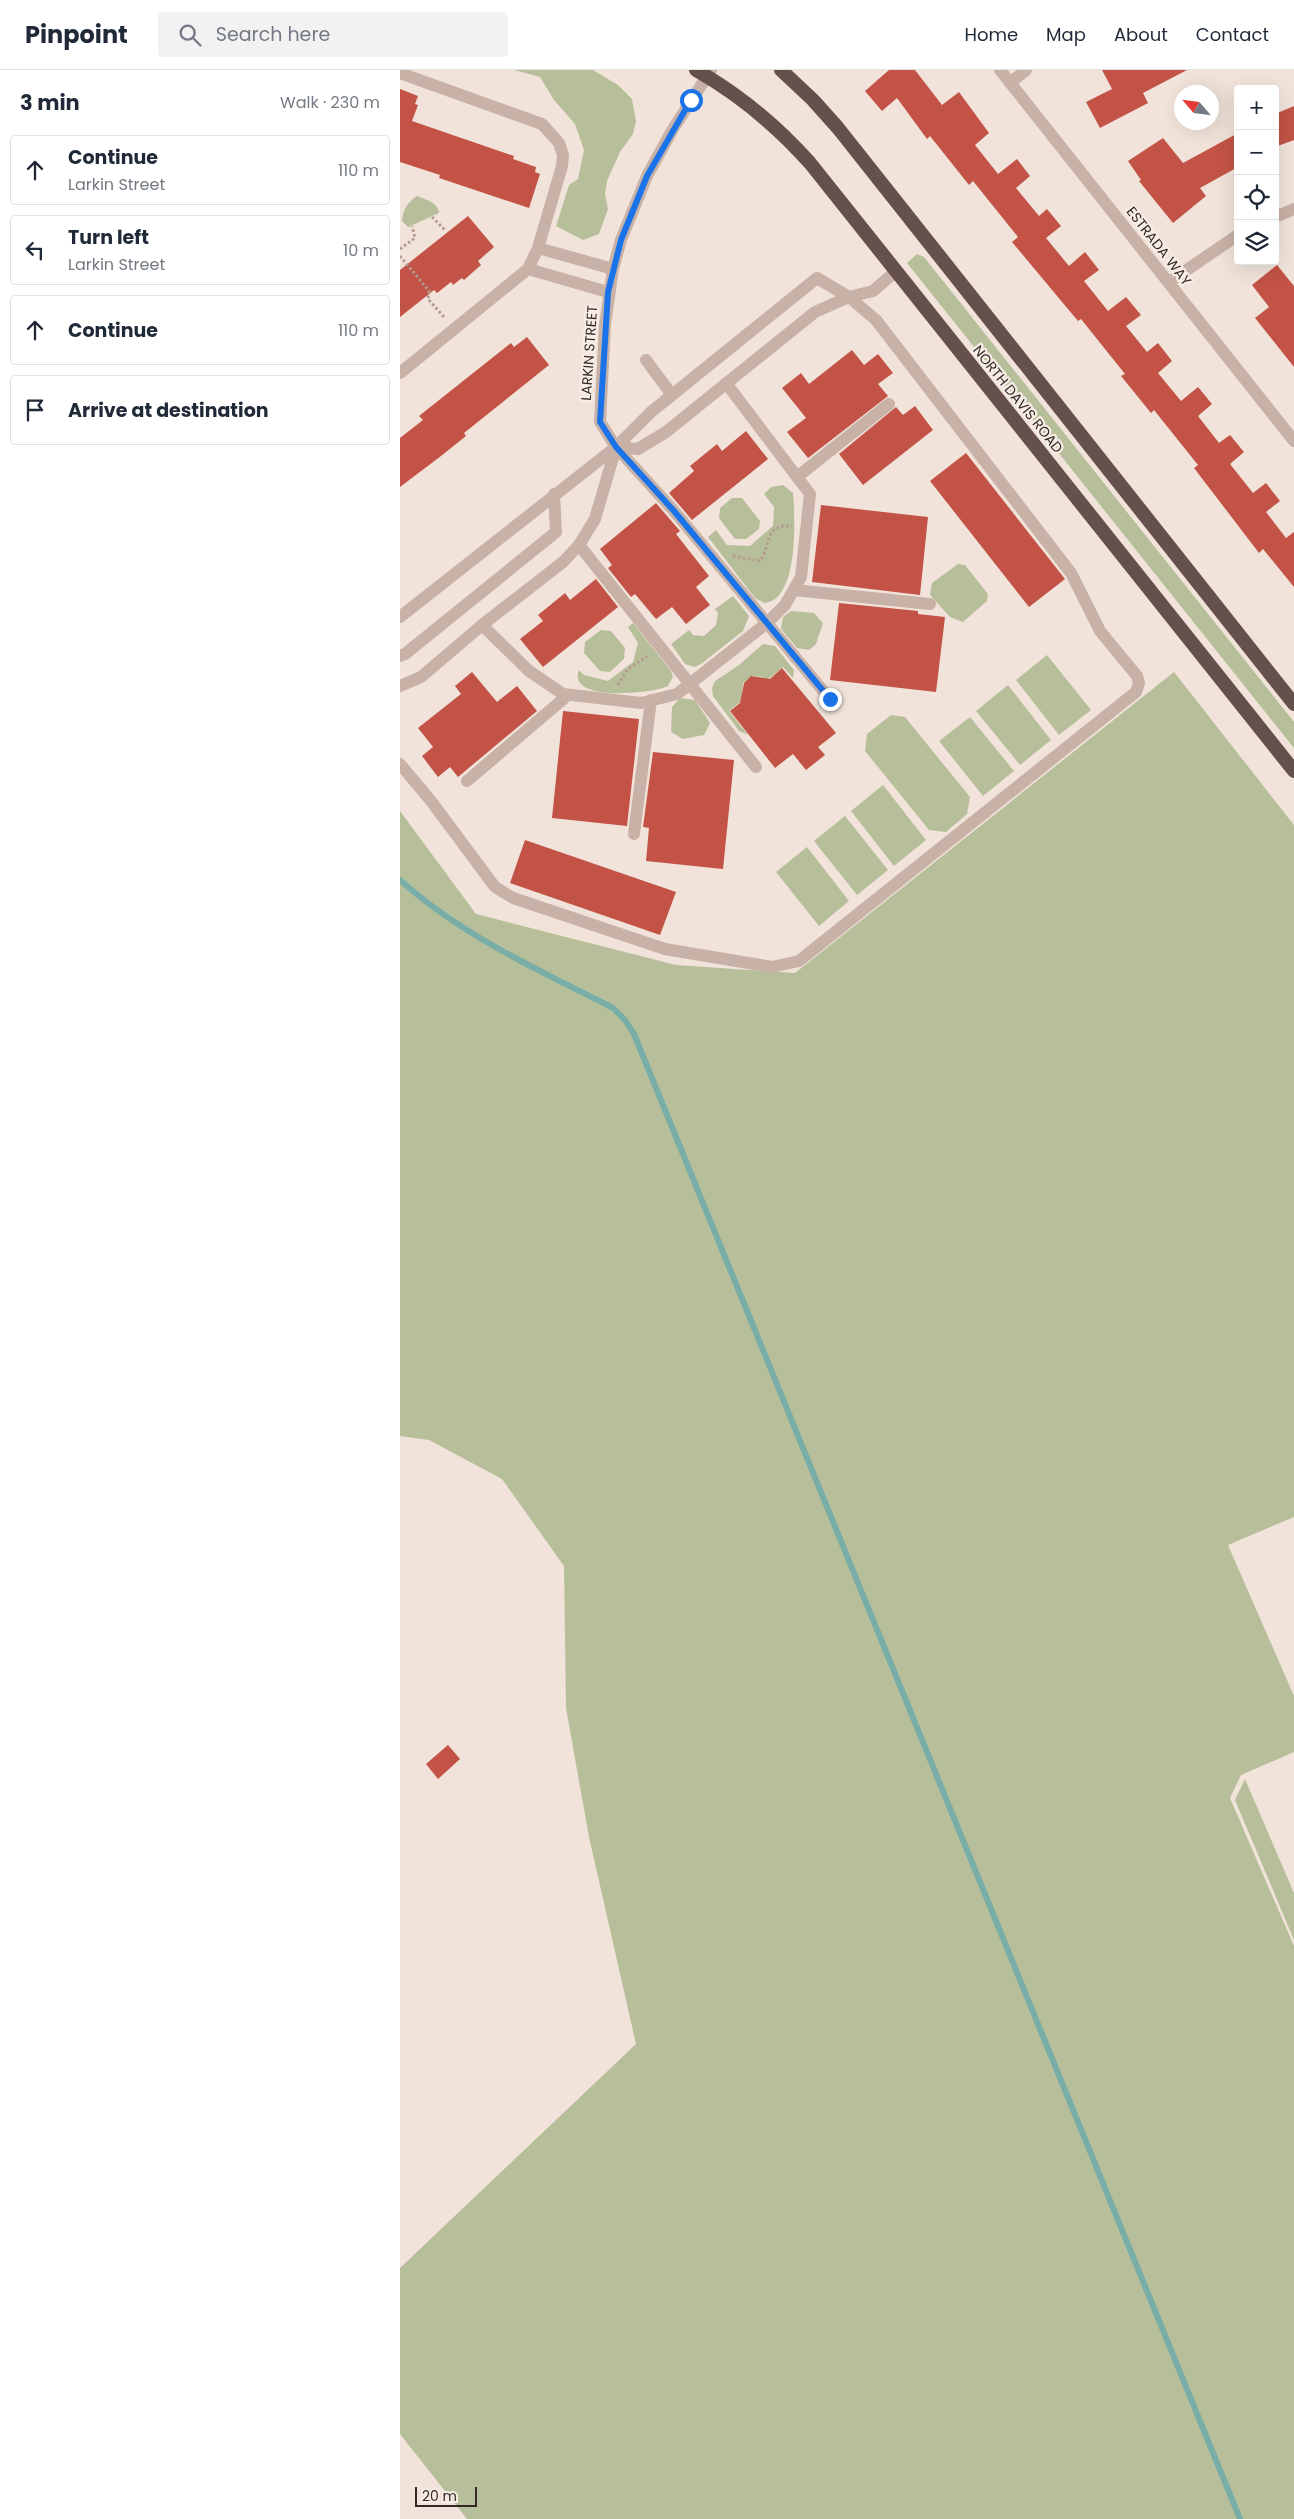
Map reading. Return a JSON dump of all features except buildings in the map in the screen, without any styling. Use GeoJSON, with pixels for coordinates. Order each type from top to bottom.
{"type":"FeatureCollection","features":[{"type":"Feature","properties":{"kind":"highway","name":"NORTH DAVIS ROAD"},"geometry":{"type":"LineString","coordinates":[[781,70],[838,128],[1294,704]]}},
{"type":"Feature","properties":{"kind":"highway","name":"NORTH DAVIS ROAD"},"geometry":{"type":"LineString","coordinates":[[705,72],[743,99],[778,128],[822,178],[1294,771]]}},
{"type":"Feature","properties":{"kind":"street","name":"ESTRADA WAY"},"geometry":{"type":"LineString","coordinates":[[1000,70],[1294,441]]}},
{"type":"Feature","properties":{"kind":"street"},"geometry":{"type":"LineString","coordinates":[[1010,82],[1026,70]]}},
{"type":"Feature","properties":{"kind":"street","name":"LARKIN STREET"},"geometry":{"type":"LineString","coordinates":[[705,72],[647,176],[621,240],[608,292],[600,422],[616,447],[717,562],[830,699]]}},
{"type":"Feature","properties":{"kind":"street"},"geometry":{"type":"LineString","coordinates":[[400,73],[527,117],[542,124],[560,142],[563,155],[562,166],[538,248],[528,269],[400,372]]}},
{"type":"Feature","properties":{"kind":"street"},"geometry":{"type":"LineString","coordinates":[[1279,215],[1294,209]]}},
{"type":"Feature","properties":{"kind":"street"},"geometry":{"type":"LineString","coordinates":[[1169,282],[1234,238]]}},
{"type":"Feature","properties":{"kind":"street"},"geometry":{"type":"LineString","coordinates":[[538,248],[613,269]]}},
{"type":"Feature","properties":{"kind":"street"},"geometry":{"type":"LineString","coordinates":[[528,269],[608,292]]}},
{"type":"Feature","properties":{"kind":"street"},"geometry":{"type":"LineString","coordinates":[[616,447],[638,449],[666,432],[815,312],[849,297],[873,291],[895,272]]}},
{"type":"Feature","properties":{"kind":"street"},"geometry":{"type":"LineString","coordinates":[[400,617],[616,447],[651,412],[817,278],[849,297],[876,320],[1071,574],[1100,631],[1137,676],[1139,683],[1136,692],[799,961],[772,967],[665,949],[513,898],[495,887],[431,801],[400,764]]}},
{"type":"Feature","properties":{"kind":"street"},"geometry":{"type":"LineString","coordinates":[[646,360],[672,395]]}},
{"type":"Feature","properties":{"kind":"street"},"geometry":{"type":"LineString","coordinates":[[482,625],[529,671],[568,695],[641,703],[677,694],[767,623],[785,605],[801,577],[810,494],[726,383]]}},
{"type":"Feature","properties":{"kind":"street"},"geometry":{"type":"LineString","coordinates":[[797,477],[889,404]]}},
{"type":"Feature","properties":{"kind":"street"},"geometry":{"type":"LineString","coordinates":[[400,686],[421,677],[482,625],[563,562],[580,546],[595,518],[616,447]]}},
{"type":"Feature","properties":{"kind":"street"},"geometry":{"type":"LineString","coordinates":[[400,656],[405,654],[556,532],[554,494]]}},
{"type":"Feature","properties":{"kind":"street"},"geometry":{"type":"LineString","coordinates":[[580,546],[756,767]]}},
{"type":"Feature","properties":{"kind":"street"},"geometry":{"type":"LineString","coordinates":[[794,590],[930,604]]}},
{"type":"Feature","properties":{"kind":"street"},"geometry":{"type":"LineString","coordinates":[[467,781],[568,695]]}},
{"type":"Feature","properties":{"kind":"street"},"geometry":{"type":"LineString","coordinates":[[634,834],[651,700]]}},
{"type":"Feature","properties":{"kind":"path"},"geometry":{"type":"LineString","coordinates":[[432,217],[445,230]]}},
{"type":"Feature","properties":{"kind":"path"},"geometry":{"type":"LineString","coordinates":[[412,226],[415,238],[400,252],[429,291],[428,298],[454,329]]}},
{"type":"Feature","properties":{"kind":"path"},"geometry":{"type":"LineString","coordinates":[[717,562],[723,557],[733,556],[760,561],[771,534],[779,526],[807,528]]}},
{"type":"Feature","properties":{"kind":"path"},"geometry":{"type":"LineString","coordinates":[[606,699],[606,693],[618,685],[628,669],[660,646]]}},
{"type":"Feature","properties":{"kind":"green space"},"geometry":{"type":"Polygon","coordinates":[[[514,70],[593,70],[618,85],[632,99],[636,121],[633,134],[620,152],[607,181],[605,194],[608,209],[599,234],[583,240],[556,226],[569,185],[578,179],[584,150],[575,124],[554,100],[540,77],[514,70]]]}},
{"type":"Feature","properties":{"kind":"green space"},"geometry":{"type":"Polygon","coordinates":[[[417,196],[434,204],[439,213],[408,227],[402,221],[403,213],[408,204],[417,196]]]}},
{"type":"Feature","properties":{"kind":"green space"},"geometry":{"type":"Polygon","coordinates":[[[917,254],[924,257],[1294,722],[1294,748],[907,263],[917,254]]]}},
{"type":"Feature","properties":{"kind":"green space"},"geometry":{"type":"Polygon","coordinates":[[[783,485],[793,493],[794,538],[792,557],[784,588],[775,598],[764,603],[755,598],[708,537],[716,530],[727,545],[750,546],[773,526],[774,507],[764,494],[771,487],[783,485]]]}},
{"type":"Feature","properties":{"kind":"green space"},"geometry":{"type":"Polygon","coordinates":[[[732,498],[742,498],[760,521],[759,529],[746,539],[735,539],[719,518],[720,508],[732,498]]]}},
{"type":"Feature","properties":{"kind":"green space"},"geometry":{"type":"Polygon","coordinates":[[[958,564],[965,565],[988,594],[987,601],[963,622],[950,617],[930,595],[932,583],[958,564]]]}},
{"type":"Feature","properties":{"kind":"green space"},"geometry":{"type":"Polygon","coordinates":[[[733,596],[749,616],[743,631],[701,664],[695,667],[685,664],[671,644],[689,630],[693,635],[704,636],[716,625],[718,613],[715,609],[733,596]]]}},
{"type":"Feature","properties":{"kind":"green space"},"geometry":{"type":"Polygon","coordinates":[[[791,611],[814,613],[823,623],[816,644],[809,650],[797,648],[781,629],[783,617],[791,611]]]}},
{"type":"Feature","properties":{"kind":"green space"},"geometry":{"type":"Polygon","coordinates":[[[633,623],[671,671],[673,677],[668,686],[629,693],[597,691],[585,687],[578,680],[579,670],[584,675],[608,681],[633,662],[638,643],[628,627],[633,623]]]}},
{"type":"Feature","properties":{"kind":"green space"},"geometry":{"type":"Polygon","coordinates":[[[601,630],[611,631],[625,648],[624,659],[610,672],[600,671],[584,653],[585,642],[601,630]]]}},
{"type":"Feature","properties":{"kind":"green space"},"geometry":{"type":"Polygon","coordinates":[[[763,644],[775,646],[794,670],[793,678],[783,667],[765,682],[762,677],[752,676],[743,683],[742,694],[745,698],[729,711],[748,735],[739,731],[713,696],[712,688],[715,681],[739,665],[763,644]]]}},
{"type":"Feature","properties":{"kind":"green space"},"geometry":{"type":"Polygon","coordinates":[[[1047,655],[1091,710],[1059,735],[1016,680],[1047,655]]]}},
{"type":"Feature","properties":{"kind":"green space"},"geometry":{"type":"Polygon","coordinates":[[[1174,672],[1294,825],[1294,1517],[1228,1545],[1294,1696],[1294,1752],[1241,1775],[1230,1798],[1294,1946],[1294,2519],[467,2519],[400,2434],[400,2268],[636,2044],[589,1837],[566,1708],[564,1566],[502,1479],[429,1440],[400,1436],[400,811],[476,914],[676,965],[795,973],[1174,672]]]}},
{"type":"Feature","properties":{"kind":"green space"},"geometry":{"type":"Polygon","coordinates":[[[1008,685],[1051,740],[1020,765],[976,711],[1008,685]]]}},
{"type":"Feature","properties":{"kind":"green space"},"geometry":{"type":"Polygon","coordinates":[[[680,698],[695,700],[710,723],[704,735],[683,739],[671,732],[672,707],[680,698]]]}},
{"type":"Feature","properties":{"kind":"green space"},"geometry":{"type":"Polygon","coordinates":[[[891,715],[905,717],[970,797],[967,814],[946,832],[929,830],[865,751],[867,734],[891,715]]]}},
{"type":"Feature","properties":{"kind":"green space"},"geometry":{"type":"Polygon","coordinates":[[[970,717],[1014,771],[983,796],[939,741],[970,717]]]}},
{"type":"Feature","properties":{"kind":"green space"},"geometry":{"type":"Polygon","coordinates":[[[883,785],[926,840],[894,866],[851,811],[883,785]]]}},
{"type":"Feature","properties":{"kind":"green space"},"geometry":{"type":"Polygon","coordinates":[[[845,816],[888,870],[857,895],[814,841],[845,816]]]}},
{"type":"Feature","properties":{"kind":"green space"},"geometry":{"type":"Polygon","coordinates":[[[807,847],[849,901],[819,926],[776,872],[807,847]]]}},
{"type":"Feature","properties":{"kind":"green space"},"geometry":{"type":"Polygon","coordinates":[[[1245,1779],[1294,1893],[1294,1940],[1235,1800],[1245,1779]]]}},
{"type":"Feature","properties":{"kind":"waterway"},"geometry":{"type":"LineString","coordinates":[[400,880],[424,900],[475,935],[529,966],[613,1008],[625,1020],[634,1034],[1240,2519]]}},
{"type":"Feature","properties":{"kind":"route"},"geometry":{"type":"LineString","coordinates":[[691,100],[658,154],[637,198],[621,240],[608,292],[600,422],[616,447],[674,511],[830,699]]}}]}
